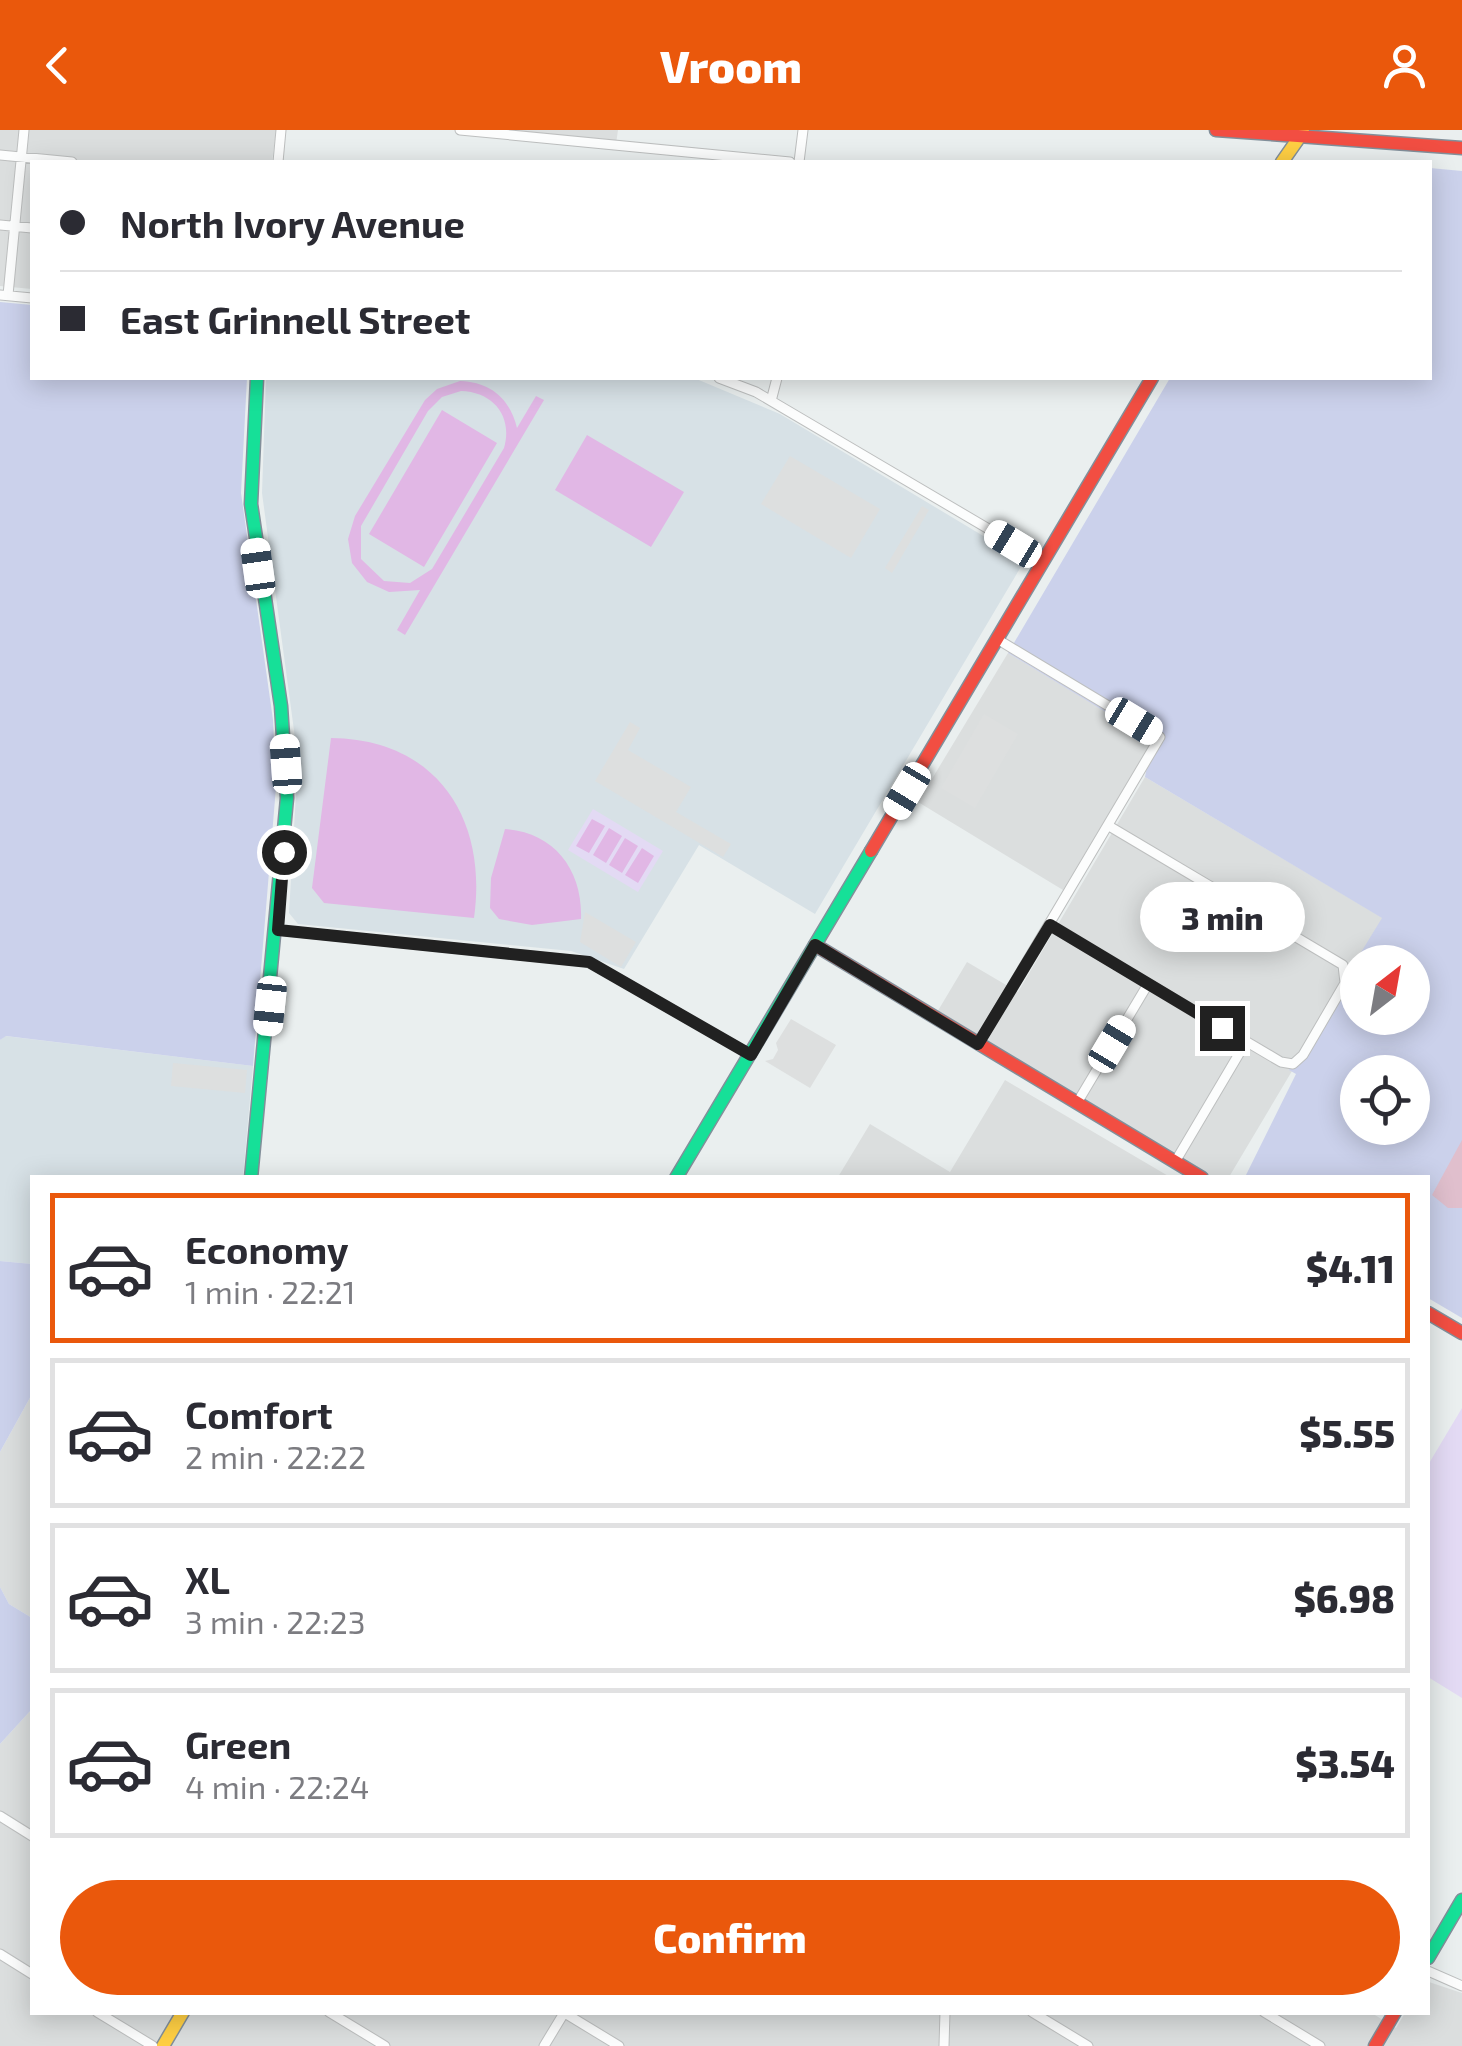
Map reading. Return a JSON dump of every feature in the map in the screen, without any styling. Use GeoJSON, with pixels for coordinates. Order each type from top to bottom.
{"type":"FeatureCollection","features":[{"type":"Feature","properties":{"kind":"street"},"geometry":{"type":"LineString","coordinates":[[24,130],[4,295],[30,298]]}},
{"type":"Feature","properties":{"kind":"street"},"geometry":{"type":"LineString","coordinates":[[278,160],[281,130]]}},
{"type":"Feature","properties":{"kind":"street"},"geometry":{"type":"LineString","coordinates":[[460,130],[769,160]]}},
{"type":"Feature","properties":{"kind":"street"},"geometry":{"type":"LineString","coordinates":[[799,160],[803,130]]}},
{"type":"Feature","properties":{"kind":"street"},"geometry":{"type":"LineString","coordinates":[[1216,130],[1462,148]]}},
{"type":"Feature","properties":{"kind":"street"},"geometry":{"type":"LineString","coordinates":[[1283,160],[1301,134]]}},
{"type":"Feature","properties":{"kind":"street"},"geometry":{"type":"LineString","coordinates":[[0,155],[47,160]]}},
{"type":"Feature","properties":{"kind":"street"},"geometry":{"type":"LineString","coordinates":[[0,224],[30,228]]}},
{"type":"Feature","properties":{"kind":"street"},"geometry":{"type":"LineString","coordinates":[[252,1175],[278,930],[286,764],[251,504],[257,380]]}},
{"type":"Feature","properties":{"kind":"street"},"geometry":{"type":"LineString","coordinates":[[724,380],[771,401],[1043,561]]}},
{"type":"Feature","properties":{"kind":"street"},"geometry":{"type":"LineString","coordinates":[[771,401],[776,380]]}},
{"type":"Feature","properties":{"kind":"street"},"geometry":{"type":"LineString","coordinates":[[678,1175],[1151,380]]}},
{"type":"Feature","properties":{"kind":"street"},"geometry":{"type":"LineString","coordinates":[[978,1044],[1160,737],[997,639]]}},
{"type":"Feature","properties":{"kind":"street"},"geometry":{"type":"LineString","coordinates":[[1050,925],[1281,1062],[1294,1064],[1303,1056],[1345,983],[1347,971],[1108,826]]}},
{"type":"Feature","properties":{"kind":"street"},"geometry":{"type":"LineString","coordinates":[[278,930],[589,962],[751,1055]]}},
{"type":"Feature","properties":{"kind":"street"},"geometry":{"type":"LineString","coordinates":[[815,945],[1197,1175]]}},
{"type":"Feature","properties":{"kind":"street"},"geometry":{"type":"LineString","coordinates":[[1077,1103],[1148,984]]}},
{"type":"Feature","properties":{"kind":"street"},"geometry":{"type":"LineString","coordinates":[[1176,1162],[1246,1042]]}},
{"type":"Feature","properties":{"kind":"street"},"geometry":{"type":"LineString","coordinates":[[1430,1313],[1462,1333]]}},
{"type":"Feature","properties":{"kind":"street"},"geometry":{"type":"LineString","coordinates":[[0,1816],[30,1835]]}},
{"type":"Feature","properties":{"kind":"street"},"geometry":{"type":"LineString","coordinates":[[1430,1955],[1462,1900]]}},
{"type":"Feature","properties":{"kind":"street"},"geometry":{"type":"LineString","coordinates":[[0,1954],[30,1973]]}},
{"type":"Feature","properties":{"kind":"street"},"geometry":{"type":"LineString","coordinates":[[1430,1972],[1462,1986]]}},
{"type":"Feature","properties":{"kind":"street"},"geometry":{"type":"LineString","coordinates":[[102,2015],[153,2046]]}},
{"type":"Feature","properties":{"kind":"street"},"geometry":{"type":"LineString","coordinates":[[163,2046],[181,2015]]}},
{"type":"Feature","properties":{"kind":"street"},"geometry":{"type":"LineString","coordinates":[[334,2015],[385,2046]]}},
{"type":"Feature","properties":{"kind":"street"},"geometry":{"type":"LineString","coordinates":[[544,2046],[562,2015]]}},
{"type":"Feature","properties":{"kind":"street"},"geometry":{"type":"LineString","coordinates":[[566,2015],[619,2046]]}},
{"type":"Feature","properties":{"kind":"street"},"geometry":{"type":"LineString","coordinates":[[944,2046],[945,2015]]}},
{"type":"Feature","properties":{"kind":"street"},"geometry":{"type":"LineString","coordinates":[[1037,2015],[1088,2046]]}},
{"type":"Feature","properties":{"kind":"street"},"geometry":{"type":"LineString","coordinates":[[1269,2015],[1320,2046]]}},
{"type":"Feature","properties":{"kind":"street"},"geometry":{"type":"LineString","coordinates":[[1375,2046],[1393,2015]]}},
{"type":"Feature","properties":{"kind":"shaded area"},"geometry":{"type":"Polygon","coordinates":[[[0,130],[276,130],[272,160],[30,160],[30,289],[0,286],[0,130]]]}},
{"type":"Feature","properties":{"kind":"shaded area"},"geometry":{"type":"Polygon","coordinates":[[[463,130],[618,130],[616,144],[463,130]]]}},
{"type":"Feature","properties":{"kind":"shaded area"},"geometry":{"type":"Polygon","coordinates":[[[1432,168],[1462,171],[1462,1318],[1430,1299],[1430,1175],[1246,1175],[1296,1074],[1289,1070],[1340,987],[1340,1035],[1430,1035],[1430,945],[1365,945],[1382,918],[1145,777],[1152,740],[1008,653],[1169,380],[1432,380],[1432,168]]]}},
{"type":"Feature","properties":{"kind":"shaded area"},"geometry":{"type":"Polygon","coordinates":[[[0,302],[30,305],[30,380],[247,380],[241,493],[273,720],[276,787],[253,1066],[6,1036],[0,1040],[0,302]]]}},
{"type":"Feature","properties":{"kind":"shaded area"},"geometry":{"type":"Polygon","coordinates":[[[266,380],[699,380],[780,414],[1015,555],[1022,565],[815,914],[699,845],[624,969],[571,951],[298,924],[289,913],[298,760],[262,493],[266,380]]]}},
{"type":"Feature","properties":{"kind":"shaded area"},"geometry":{"type":"Polygon","coordinates":[[[460,381],[490,389],[510,409],[517,428],[536,396],[544,400],[405,635],[397,630],[420,590],[389,592],[367,582],[352,563],[348,539],[355,516],[425,400],[437,389],[460,381]],[[473,392],[442,397],[428,411],[361,526],[361,559],[384,581],[410,583],[432,569],[504,448],[503,417],[491,401],[473,392]]]}},
{"type":"Feature","properties":{"kind":"shaded area"},"geometry":{"type":"Polygon","coordinates":[[[442,410],[497,443],[424,567],[369,534],[442,410]]]}},
{"type":"Feature","properties":{"kind":"shaded area"},"geometry":{"type":"Polygon","coordinates":[[[587,435],[684,492],[651,547],[555,490],[587,435]]]}},
{"type":"Feature","properties":{"kind":"shaded area"},"geometry":{"type":"Polygon","coordinates":[[[790,456],[880,509],[851,558],[761,504],[790,456]]]}},
{"type":"Feature","properties":{"kind":"shaded area"},"geometry":{"type":"Polygon","coordinates":[[[922,506],[929,510],[892,573],[885,568],[922,506]]]}},
{"type":"Feature","properties":{"kind":"shaded area"},"geometry":{"type":"Polygon","coordinates":[[[1008,653],[1153,740],[1063,890],[918,802],[1008,653]]]}},
{"type":"Feature","properties":{"kind":"shaded area"},"geometry":{"type":"Polygon","coordinates":[[[984,714],[1018,734],[975,808],[941,788],[984,714]]]}},
{"type":"Feature","properties":{"kind":"shaded area"},"geometry":{"type":"Polygon","coordinates":[[[630,722],[640,728],[628,750],[691,787],[676,812],[731,844],[723,857],[595,781],[630,722]]]}},
{"type":"Feature","properties":{"kind":"shaded area"},"geometry":{"type":"Polygon","coordinates":[[[331,738],[368,742],[400,753],[427,769],[448,791],[463,818],[472,848],[476,882],[474,918],[324,903],[312,888],[331,738]]]}},
{"type":"Feature","properties":{"kind":"shaded area"},"geometry":{"type":"Polygon","coordinates":[[[1145,777],[1383,918],[1367,945],[1340,945],[1340,990],[1230,1175],[1210,1175],[936,1014],[967,962],[1018,992],[1145,777]]]}},
{"type":"Feature","properties":{"kind":"shaded area"},"geometry":{"type":"Polygon","coordinates":[[[593,809],[663,851],[638,892],[568,850],[593,809]]]}},
{"type":"Feature","properties":{"kind":"shaded area"},"geometry":{"type":"Polygon","coordinates":[[[592,819],[605,826],[589,853],[576,846],[592,819]]]}},
{"type":"Feature","properties":{"kind":"shaded area"},"geometry":{"type":"Polygon","coordinates":[[[609,828],[622,836],[606,863],[593,855],[609,828]]]}},
{"type":"Feature","properties":{"kind":"shaded area"},"geometry":{"type":"Polygon","coordinates":[[[505,829],[538,837],[562,857],[577,885],[581,919],[532,925],[499,919],[490,908],[491,878],[505,829]]]}},
{"type":"Feature","properties":{"kind":"shaded area"},"geometry":{"type":"Polygon","coordinates":[[[625,838],[638,846],[622,873],[609,865],[625,838]]]}},
{"type":"Feature","properties":{"kind":"shaded area"},"geometry":{"type":"Polygon","coordinates":[[[642,848],[654,856],[638,883],[625,875],[642,848]]]}},
{"type":"Feature","properties":{"kind":"shaded area"},"geometry":{"type":"Polygon","coordinates":[[[585,912],[636,942],[621,967],[580,942],[585,912]]]}},
{"type":"Feature","properties":{"kind":"shaded area"},"geometry":{"type":"Polygon","coordinates":[[[791,1019],[836,1045],[810,1088],[765,1061],[773,1059],[778,1050],[776,1043],[791,1019]]]}},
{"type":"Feature","properties":{"kind":"shaded area"},"geometry":{"type":"Polygon","coordinates":[[[5,1036],[253,1066],[243,1175],[30,1175],[30,1264],[0,1261],[0,1040],[5,1036]]]}},
{"type":"Feature","properties":{"kind":"shaded area"},"geometry":{"type":"Polygon","coordinates":[[[173,1063],[247,1070],[245,1093],[171,1086],[173,1063]]]}},
{"type":"Feature","properties":{"kind":"shaded area"},"geometry":{"type":"Polygon","coordinates":[[[1005,1080],[1167,1175],[839,1175],[870,1124],[950,1172],[1005,1080]]]}},
{"type":"Feature","properties":{"kind":"shaded area"},"geometry":{"type":"Polygon","coordinates":[[[1462,1140],[1462,1208],[1448,1208],[1432,1195],[1462,1140]]]}},
{"type":"Feature","properties":{"kind":"shaded area"},"geometry":{"type":"Polygon","coordinates":[[[0,1261],[30,1264],[30,1398],[0,1452],[0,1261]]]}},
{"type":"Feature","properties":{"kind":"shaded area"},"geometry":{"type":"Polygon","coordinates":[[[30,1398],[30,1617],[9,1604],[0,1587],[0,1452],[30,1398]]]}},
{"type":"Feature","properties":{"kind":"shaded area"},"geometry":{"type":"Polygon","coordinates":[[[1462,1408],[1462,1698],[1430,1678],[1430,1462],[1462,1408]]]}},
{"type":"Feature","properties":{"kind":"shaded area"},"geometry":{"type":"Polygon","coordinates":[[[0,1587],[9,1604],[30,1617],[30,1711],[0,1744],[0,1587]]]}},
{"type":"Feature","properties":{"kind":"shaded area"},"geometry":{"type":"Polygon","coordinates":[[[30,1711],[30,2015],[1375,2015],[1396,2028],[1404,2015],[1430,2015],[1430,1982],[1462,1993],[1462,2046],[0,2046],[0,1744],[30,1711]]]}},
{"type":"Feature","properties":{"kind":"traffic: fast"},"geometry":{"type":"LineString","coordinates":[[251,1175],[287,798],[281,706],[251,504],[257,380]]}},
{"type":"Feature","properties":{"kind":"traffic: fast"},"geometry":{"type":"LineString","coordinates":[[678,1175],[871,851]]}},
{"type":"Feature","properties":{"kind":"traffic: fast"},"geometry":{"type":"LineString","coordinates":[[1430,1955],[1462,1900]]}},
{"type":"Feature","properties":{"kind":"traffic: slow"},"geometry":{"type":"LineString","coordinates":[[1283,160],[1303,132]]}},
{"type":"Feature","properties":{"kind":"traffic: slow"},"geometry":{"type":"LineString","coordinates":[[163,2046],[181,2015]]}},
{"type":"Feature","properties":{"kind":"traffic: jam"},"geometry":{"type":"LineString","coordinates":[[1216,130],[1462,148]]}},
{"type":"Feature","properties":{"kind":"traffic: jam"},"geometry":{"type":"LineString","coordinates":[[871,851],[1151,380]]}},
{"type":"Feature","properties":{"kind":"traffic: jam"},"geometry":{"type":"LineString","coordinates":[[815,945],[1197,1175]]}},
{"type":"Feature","properties":{"kind":"traffic: jam"},"geometry":{"type":"LineString","coordinates":[[1430,1314],[1462,1333]]}},
{"type":"Feature","properties":{"kind":"traffic: jam"},"geometry":{"type":"LineString","coordinates":[[1375,2046],[1393,2015]]}},
{"type":"Feature","properties":{"kind":"route"},"geometry":{"type":"LineString","coordinates":[[284,852],[278,930],[589,962],[751,1055],[815,945],[978,1044],[1050,925],[1222,1028]]}}]}
